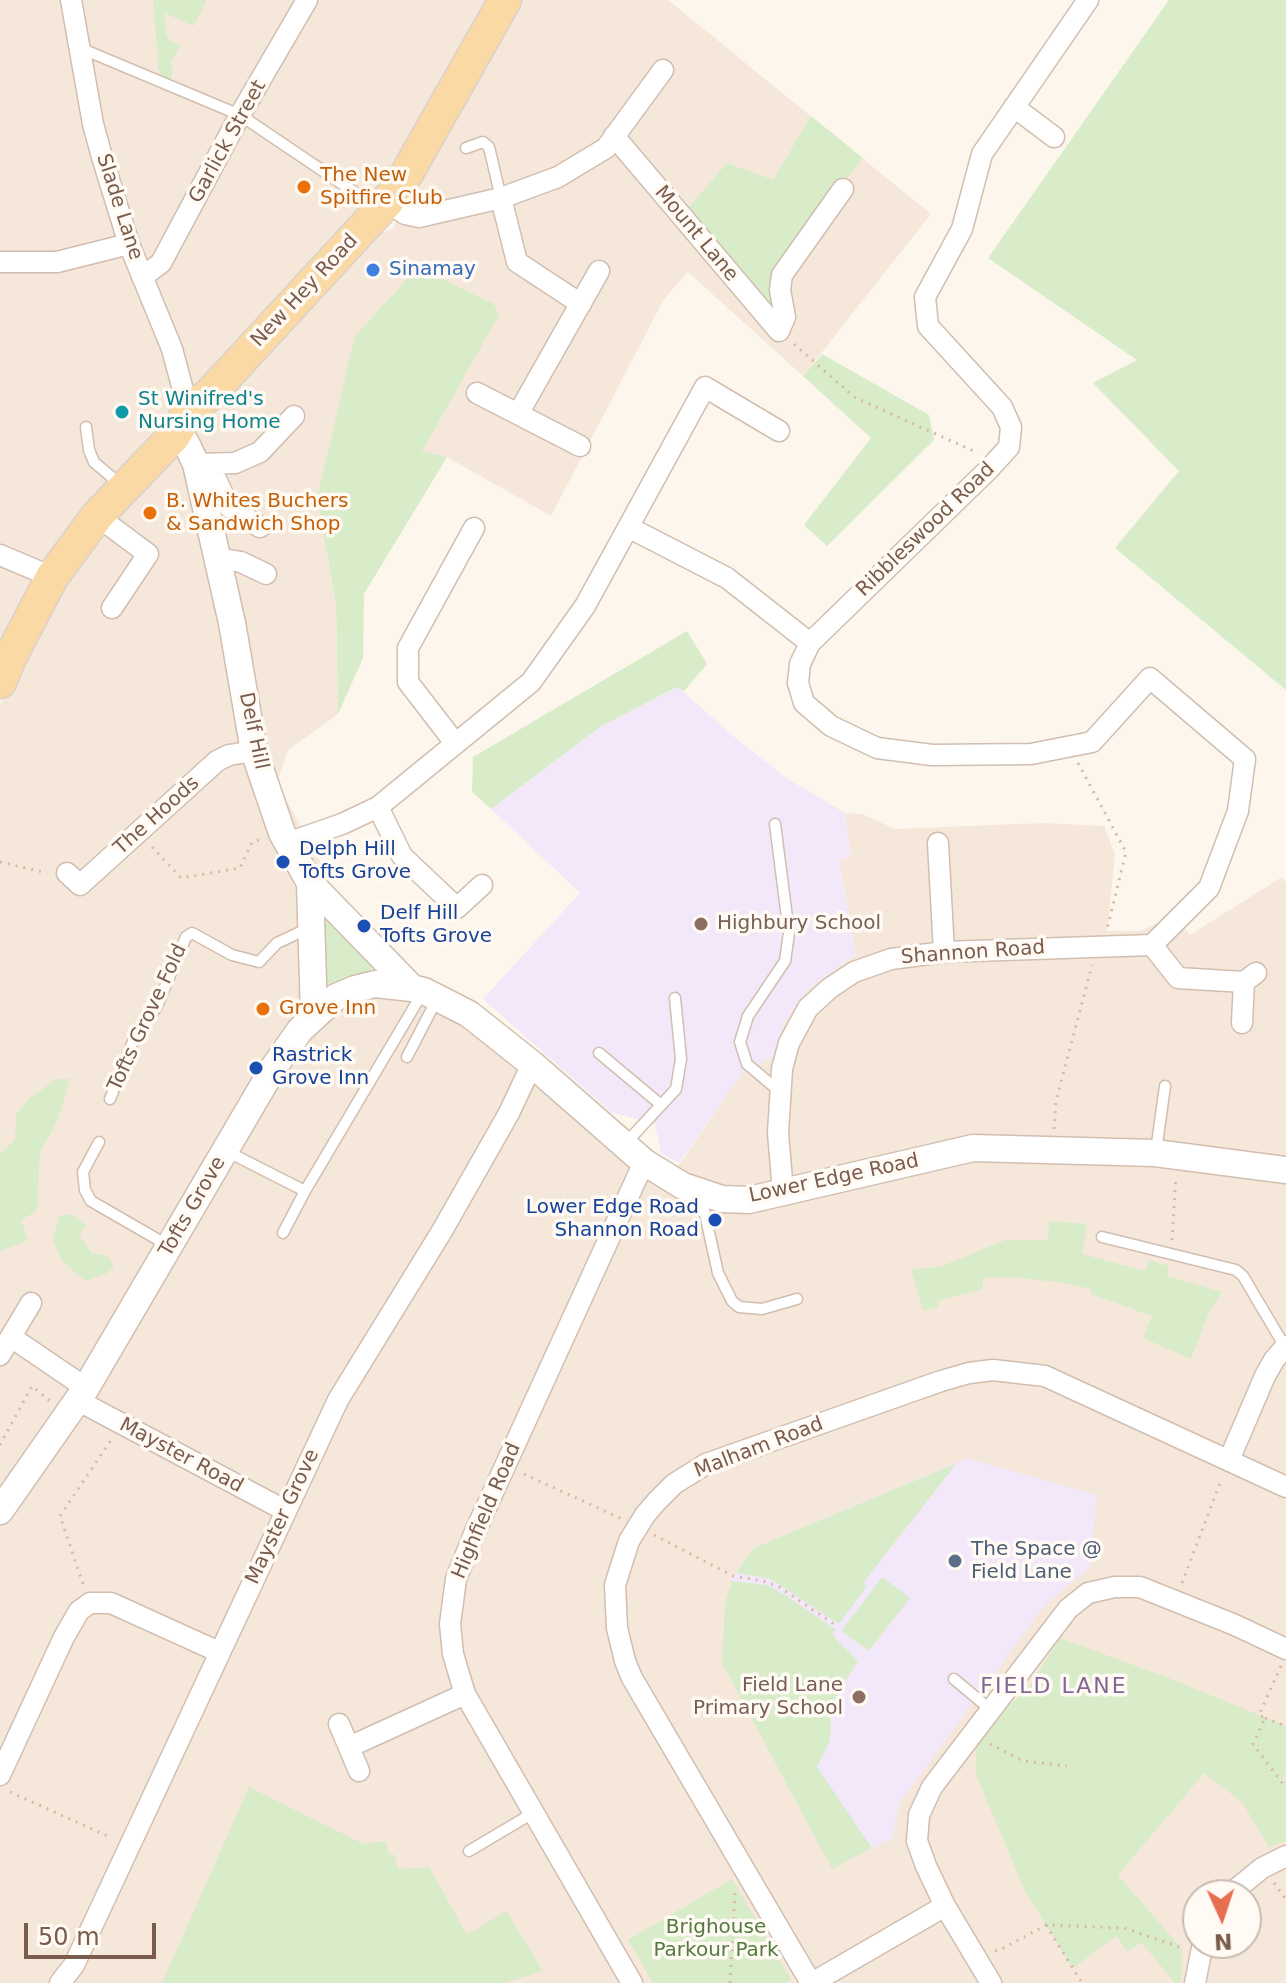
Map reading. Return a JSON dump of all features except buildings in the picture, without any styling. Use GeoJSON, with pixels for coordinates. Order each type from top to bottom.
{"type":"FeatureCollection","features":[{"type":"Feature","properties":{"kind":"main road","name":"New Hey Road"},"geometry":{"type":"LineString","coordinates":[[191,407],[216,388],[383,206],[407,173],[505,0]]}},
{"type":"Feature","properties":{"kind":"main road"},"geometry":{"type":"LineString","coordinates":[[0,682],[52,577],[97,516],[174,436],[191,407]]}},
{"type":"Feature","properties":{"kind":"street","name":"Slade Lane"},"geometry":{"type":"LineString","coordinates":[[71,0],[93,124],[129,244],[172,349],[191,407]]}},
{"type":"Feature","properties":{"kind":"street","name":"Garlick Street"},"geometry":{"type":"LineString","coordinates":[[142,277],[161,263],[240,115],[307,0]]}},
{"type":"Feature","properties":{"kind":"street","name":"Ribbleswood Road"},"geometry":{"type":"LineString","coordinates":[[810,643],[1009,447],[1011,427],[1002,407],[928,326],[925,297],[962,229],[982,154],[1088,0]]}},
{"type":"Feature","properties":{"kind":"street"},"geometry":{"type":"LineString","coordinates":[[383,206],[419,217],[501,198],[558,177],[606,148],[663,70]]}},
{"type":"Feature","properties":{"kind":"street"},"geometry":{"type":"LineString","coordinates":[[1014,107],[1054,137]]}},
{"type":"Feature","properties":{"kind":"street","name":"Mount Lane"},"geometry":{"type":"LineString","coordinates":[[614,136],[783,335]]}},
{"type":"Feature","properties":{"kind":"street"},"geometry":{"type":"LineString","coordinates":[[783,335],[782,275],[843,189]]}},
{"type":"Feature","properties":{"kind":"street"},"geometry":{"type":"LineString","coordinates":[[501,198],[517,262],[581,304]]}},
{"type":"Feature","properties":{"kind":"street"},"geometry":{"type":"LineString","coordinates":[[0,262],[57,262],[129,244]]}},
{"type":"Feature","properties":{"kind":"street"},"geometry":{"type":"LineString","coordinates":[[518,414],[599,271]]}},
{"type":"Feature","properties":{"kind":"street"},"geometry":{"type":"LineString","coordinates":[[285,838],[342,824],[378,807],[531,682],[585,606],[705,387],[779,431]]}},
{"type":"Feature","properties":{"kind":"street"},"geometry":{"type":"LineString","coordinates":[[477,393],[580,446]]}},
{"type":"Feature","properties":{"kind":"street"},"geometry":{"type":"LineString","coordinates":[[202,464],[235,463],[260,452],[294,416]]}},
{"type":"Feature","properties":{"kind":"street","name":"Delf Hill"},"geometry":{"type":"LineString","coordinates":[[174,436],[186,443],[202,464],[254,751],[285,838],[310,883],[425,992]]}},
{"type":"Feature","properties":{"kind":"street"},"geometry":{"type":"LineString","coordinates":[[202,464],[229,507],[260,527]]}},
{"type":"Feature","properties":{"kind":"street"},"geometry":{"type":"LineString","coordinates":[[97,516],[148,554],[112,608]]}},
{"type":"Feature","properties":{"kind":"street"},"geometry":{"type":"LineString","coordinates":[[455,743],[408,682],[408,648],[474,528]]}},
{"type":"Feature","properties":{"kind":"street"},"geometry":{"type":"LineString","coordinates":[[630,528],[727,578],[810,643],[800,664],[798,683],[804,703],[831,726],[877,748],[932,755],[1031,754],[1092,742],[1150,678],[1245,759],[1238,811],[1209,888],[1152,945],[1178,978],[1250,977],[1242,1023]]}},
{"type":"Feature","properties":{"kind":"street"},"geometry":{"type":"LineString","coordinates":[[0,555],[52,577]]}},
{"type":"Feature","properties":{"kind":"street"},"geometry":{"type":"LineString","coordinates":[[218,558],[241,562],[266,574]]}},
{"type":"Feature","properties":{"kind":"street","name":"The Hoods"},"geometry":{"type":"LineString","coordinates":[[67,873],[80,885],[217,761],[229,755],[254,751]]}},
{"type":"Feature","properties":{"kind":"street"},"geometry":{"type":"LineString","coordinates":[[378,807],[402,856],[457,908],[482,885]]}},
{"type":"Feature","properties":{"kind":"street"},"geometry":{"type":"LineString","coordinates":[[938,843],[944,952]]}},
{"type":"Feature","properties":{"kind":"street"},"geometry":{"type":"LineString","coordinates":[[310,883],[314,1015]]}},
{"type":"Feature","properties":{"kind":"street","name":"Shannon Road"},"geometry":{"type":"LineString","coordinates":[[786,1193],[778,1133],[779,1091],[789,1043],[808,1008],[830,988],[854,972],[891,959],[1105,938],[1152,945]]}},
{"type":"Feature","properties":{"kind":"street","name":"Lower Edge Road"},"geometry":{"type":"LineString","coordinates":[[314,1015],[336,997],[375,984],[425,992],[469,1014],[532,1064],[634,1154],[683,1186],[722,1199],[749,1200],[786,1193],[973,1148],[1166,1155],[1286,1170]]}},
{"type":"Feature","properties":{"kind":"street","name":"Tofts Grove"},"geometry":{"type":"LineString","coordinates":[[0,1511],[76,1401],[171,1247],[274,1067],[314,1015]]}},
{"type":"Feature","properties":{"kind":"street","name":"Mayster Grove"},"geometry":{"type":"LineString","coordinates":[[60,1983],[74,1965],[338,1400],[442,1231],[509,1113],[532,1064]]}},
{"type":"Feature","properties":{"kind":"street","name":"Highfield Road"},"geometry":{"type":"LineString","coordinates":[[632,1983],[465,1694],[453,1654],[450,1624],[452,1594],[474,1534],[634,1154]]}},
{"type":"Feature","properties":{"kind":"street"},"geometry":{"type":"LineString","coordinates":[[5,1346],[31,1303]]}},
{"type":"Feature","properties":{"kind":"street","name":"Mayster Road"},"geometry":{"type":"LineString","coordinates":[[5,1346],[76,1401],[286,1511]]}},
{"type":"Feature","properties":{"kind":"street"},"geometry":{"type":"LineString","coordinates":[[1229,1460],[1265,1376],[1286,1347]]}},
{"type":"Feature","properties":{"kind":"street","name":"Malham Road"},"geometry":{"type":"LineString","coordinates":[[812,1983],[632,1678],[625,1661],[617,1628],[615,1585],[620,1563],[645,1515],[674,1484],[706,1464],[941,1381],[993,1370],[1045,1376],[1286,1487]]}},
{"type":"Feature","properties":{"kind":"street"},"geometry":{"type":"LineString","coordinates":[[991,1983],[945,1906],[917,1841],[919,1815],[932,1787],[1068,1609],[1088,1593],[1115,1587],[1140,1587],[1238,1619],[1286,1652]]}},
{"type":"Feature","properties":{"kind":"street"},"geometry":{"type":"LineString","coordinates":[[4,1784],[5,1752],[64,1637],[79,1611],[90,1603],[111,1603],[219,1652]]}},
{"type":"Feature","properties":{"kind":"street"},"geometry":{"type":"LineString","coordinates":[[349,1747],[465,1694]]}},
{"type":"Feature","properties":{"kind":"street"},"geometry":{"type":"LineString","coordinates":[[339,1724],[359,1771]]}},
{"type":"Feature","properties":{"kind":"street"},"geometry":{"type":"LineString","coordinates":[[1249,1879],[1286,1856]]}},
{"type":"Feature","properties":{"kind":"street"},"geometry":{"type":"LineString","coordinates":[[812,1983],[945,1906]]}},
{"type":"Feature","properties":{"kind":"street"},"geometry":{"type":"LineString","coordinates":[[1195,1983],[1200,1959]]}},
{"type":"Feature","properties":{"kind":"lane"},"geometry":{"type":"LineString","coordinates":[[78,47],[240,115],[383,206]]}},
{"type":"Feature","properties":{"kind":"lane"},"geometry":{"type":"LineString","coordinates":[[466,148],[483,142],[489,147],[501,198]]}},
{"type":"Feature","properties":{"kind":"lane"},"geometry":{"type":"LineString","coordinates":[[86,427],[94,462],[124,487]]}},
{"type":"Feature","properties":{"kind":"lane"},"geometry":{"type":"LineString","coordinates":[[775,824],[789,933],[785,961],[748,1016],[740,1042],[747,1064],[779,1091]]}},
{"type":"Feature","properties":{"kind":"lane","name":"Tofts Grove Fold"},"geometry":{"type":"LineString","coordinates":[[110,1099],[134,1039],[157,1006],[186,937],[192,933],[232,955],[259,962],[277,943],[311,927]]}},
{"type":"Feature","properties":{"kind":"lane"},"geometry":{"type":"LineString","coordinates":[[407,1057],[425,992]]}},
{"type":"Feature","properties":{"kind":"lane"},"geometry":{"type":"LineString","coordinates":[[283,1233],[425,992]]}},
{"type":"Feature","properties":{"kind":"lane"},"geometry":{"type":"LineString","coordinates":[[634,1154],[660,1104],[676,1089],[681,1059],[675,998]]}},
{"type":"Feature","properties":{"kind":"lane"},"geometry":{"type":"LineString","coordinates":[[599,1053],[660,1104]]}},
{"type":"Feature","properties":{"kind":"lane"},"geometry":{"type":"LineString","coordinates":[[1165,1086],[1166,1155]]}},
{"type":"Feature","properties":{"kind":"lane"},"geometry":{"type":"LineString","coordinates":[[99,1142],[83,1172],[85,1190],[91,1201],[171,1247]]}},
{"type":"Feature","properties":{"kind":"lane"},"geometry":{"type":"LineString","coordinates":[[226,1151],[305,1191]]}},
{"type":"Feature","properties":{"kind":"lane"},"geometry":{"type":"LineString","coordinates":[[700,1194],[718,1273],[732,1301],[739,1307],[762,1309],[797,1299]]}},
{"type":"Feature","properties":{"kind":"lane"},"geometry":{"type":"LineString","coordinates":[[1102,1237],[1236,1270],[1243,1276],[1286,1347]]}},
{"type":"Feature","properties":{"kind":"lane"},"geometry":{"type":"LineString","coordinates":[[954,1679],[992,1711]]}},
{"type":"Feature","properties":{"kind":"lane"},"geometry":{"type":"LineString","coordinates":[[469,1851],[533,1813]]}},
{"type":"Feature","properties":{"kind":"path"},"geometry":{"type":"LineString","coordinates":[[783,335],[854,397],[981,454],[994,464]]}},
{"type":"Feature","properties":{"kind":"path"},"geometry":{"type":"LineString","coordinates":[[1052,1149],[1056,1101],[1092,964],[1105,938],[1126,852],[1071,747]]}},
{"type":"Feature","properties":{"kind":"path"},"geometry":{"type":"LineString","coordinates":[[139,833],[181,878],[240,868],[252,842],[285,838]]}},
{"type":"Feature","properties":{"kind":"path"},"geometry":{"type":"LineString","coordinates":[[0,862],[53,874],[67,873]]}},
{"type":"Feature","properties":{"kind":"path"},"geometry":{"type":"LineString","coordinates":[[1166,1155],[1171,1255]]}},
{"type":"Feature","properties":{"kind":"path"},"geometry":{"type":"LineString","coordinates":[[0,1445],[32,1386],[76,1401]]}},
{"type":"Feature","properties":{"kind":"path"},"geometry":{"type":"LineString","coordinates":[[90,1603],[60,1516],[113,1436]]}},
{"type":"Feature","properties":{"kind":"path"},"geometry":{"type":"LineString","coordinates":[[1175,1600],[1229,1460]]}},
{"type":"Feature","properties":{"kind":"path"},"geometry":{"type":"LineString","coordinates":[[505,1466],[638,1526],[733,1576],[779,1587],[837,1626]]}},
{"type":"Feature","properties":{"kind":"path"},"geometry":{"type":"LineString","coordinates":[[1286,1652],[1259,1715],[1286,1726]]}},
{"type":"Feature","properties":{"kind":"path"},"geometry":{"type":"LineString","coordinates":[[1265,1718],[1253,1744],[1286,1788]]}},
{"type":"Feature","properties":{"kind":"path"},"geometry":{"type":"LineString","coordinates":[[972,1735],[1023,1761],[1067,1766]]}},
{"type":"Feature","properties":{"kind":"path"},"geometry":{"type":"LineString","coordinates":[[4,1784],[130,1847]]}},
{"type":"Feature","properties":{"kind":"path"},"geometry":{"type":"LineString","coordinates":[[730,1983],[737,1858]]}},
{"type":"Feature","properties":{"kind":"path"},"geometry":{"type":"LineString","coordinates":[[1046,1925],[1082,1983]]}},
{"type":"Feature","properties":{"kind":"path"},"geometry":{"type":"LineString","coordinates":[[974,1953],[1000,1950],[1046,1925],[1124,1928],[1182,1949]]}},
{"type":"Feature","properties":{"kind":"shaded area"},"geometry":{"type":"Polygon","coordinates":[[[0,0],[489,0],[375,195],[102,486],[30,596],[0,664],[0,0]]]}},
{"type":"Feature","properties":{"kind":"shaded area"},"geometry":{"type":"Polygon","coordinates":[[[519,0],[668,0],[931,214],[803,376],[688,272],[664,299],[551,516],[447,457],[422,451],[317,498],[336,604],[338,714],[288,750],[277,783],[329,877],[335,920],[468,1025],[662,1190],[743,1071],[774,1056],[784,1023],[799,1001],[813,985],[856,955],[839,860],[851,856],[845,813],[862,814],[895,829],[1043,823],[1104,826],[1115,855],[1107,931],[1141,931],[1175,914],[1190,935],[1282,877],[1286,883],[1286,1983],[0,1983],[0,706],[39,620],[119,509],[378,233],[393,229],[409,190],[519,0]]]}},
{"type":"Feature","properties":{"kind":"shaded area","name":"Highbury School"},"geometry":{"type":"Polygon","coordinates":[[[678,687],[788,779],[845,813],[851,856],[839,860],[856,955],[813,985],[799,1001],[784,1023],[774,1056],[743,1072],[679,1163],[661,1153],[655,1124],[611,1112],[483,999],[580,893],[491,809],[600,727],[678,687]]]}},
{"type":"Feature","properties":{"kind":"shaded area","name":"Field Lane Primary School"},"geometry":{"type":"Polygon","coordinates":[[[967,1458],[1097,1495],[1090,1567],[1044,1606],[899,1804],[893,1838],[832,1869],[722,1663],[726,1603],[733,1576],[754,1548],[967,1458]]]}},
{"type":"Feature","properties":{"kind":"green space"},"geometry":{"type":"Polygon","coordinates":[[[153,0],[207,0],[194,26],[164,13],[170,41],[181,45],[171,61],[173,70],[169,85],[160,81],[153,0]]]}},
{"type":"Feature","properties":{"kind":"green space"},"geometry":{"type":"Polygon","coordinates":[[[1169,0],[1286,0],[1286,690],[1115,548],[1179,471],[1093,383],[1137,360],[988,258],[1169,0]]]}},
{"type":"Feature","properties":{"kind":"green space"},"geometry":{"type":"Polygon","coordinates":[[[811,116],[863,158],[779,261],[773,278],[775,315],[685,212],[727,163],[773,180],[811,116]]]}},
{"type":"Feature","properties":{"kind":"green space"},"geometry":{"type":"Polygon","coordinates":[[[410,276],[442,279],[494,304],[499,315],[422,451],[447,457],[364,594],[363,658],[338,714],[336,604],[317,498],[355,336],[410,276]]]}},
{"type":"Feature","properties":{"kind":"green space"},"geometry":{"type":"Polygon","coordinates":[[[822,354],[929,415],[934,440],[827,546],[804,525],[871,438],[803,376],[822,354]]]}},
{"type":"Feature","properties":{"kind":"green space"},"geometry":{"type":"Polygon","coordinates":[[[687,631],[707,664],[684,691],[677,687],[600,727],[491,809],[472,792],[473,757],[687,631]]]}},
{"type":"Feature","properties":{"kind":"green space"},"geometry":{"type":"Polygon","coordinates":[[[322,923],[331,923],[371,967],[371,973],[325,984],[322,923]]]}},
{"type":"Feature","properties":{"kind":"green space"},"geometry":{"type":"Polygon","coordinates":[[[56,1079],[70,1079],[58,1119],[40,1153],[37,1211],[21,1220],[28,1240],[0,1251],[0,1154],[15,1139],[16,1114],[30,1098],[56,1079]]]}},
{"type":"Feature","properties":{"kind":"green space"},"geometry":{"type":"Polygon","coordinates":[[[71,1214],[86,1225],[79,1235],[92,1253],[108,1256],[114,1267],[105,1274],[85,1281],[63,1262],[53,1241],[59,1216],[71,1214]]]}},
{"type":"Feature","properties":{"kind":"green space"},"geometry":{"type":"Polygon","coordinates":[[[1049,1221],[1087,1224],[1082,1254],[1145,1271],[1149,1260],[1169,1266],[1167,1276],[1222,1292],[1210,1310],[1191,1359],[1143,1338],[1152,1316],[1091,1294],[1091,1289],[1064,1283],[1012,1277],[983,1278],[983,1289],[937,1301],[938,1307],[923,1311],[911,1269],[940,1267],[1005,1240],[1048,1240],[1049,1221]]]}},
{"type":"Feature","properties":{"kind":"green space"},"geometry":{"type":"Polygon","coordinates":[[[957,1463],[863,1583],[867,1586],[839,1624],[770,1579],[736,1573],[754,1548],[957,1463]]]}},
{"type":"Feature","properties":{"kind":"green space"},"geometry":{"type":"Polygon","coordinates":[[[882,1577],[910,1598],[869,1651],[841,1631],[882,1577]]]}},
{"type":"Feature","properties":{"kind":"green space"},"geometry":{"type":"Polygon","coordinates":[[[732,1581],[767,1585],[785,1595],[835,1629],[835,1638],[858,1661],[831,1705],[830,1741],[817,1767],[872,1848],[832,1869],[722,1663],[725,1603],[732,1581]]]}},
{"type":"Feature","properties":{"kind":"green space"},"geometry":{"type":"Polygon","coordinates":[[[1060,1638],[1286,1726],[1286,1774],[1282,1778],[1286,1782],[1286,1841],[1269,1847],[1242,1802],[1204,1773],[1118,1875],[1182,1949],[1181,1983],[1175,1983],[1141,1942],[1128,1952],[1116,1936],[1073,1968],[1026,1893],[976,1775],[976,1749],[994,1722],[1031,1684],[1060,1638]]]}},
{"type":"Feature","properties":{"kind":"green space"},"geometry":{"type":"Polygon","coordinates":[[[249,1787],[364,1844],[385,1841],[389,1855],[394,1854],[398,1869],[429,1867],[467,1935],[506,1911],[543,1971],[504,1983],[162,1983],[249,1787]]]}},
{"type":"Feature","properties":{"kind":"green space","name":"Brighouse Parkour Park"},"geometry":{"type":"Polygon","coordinates":[[[732,1879],[791,1979],[785,1983],[653,1983],[628,1940],[732,1879]]]}},
{"type":"Feature","properties":{"kind":"place","name":"The New Spitfire Club"},"geometry":{"type":"Point","coordinates":[304,187]}},
{"type":"Feature","properties":{"kind":"place","name":"Sinamay"},"geometry":{"type":"Point","coordinates":[373,270]}},
{"type":"Feature","properties":{"kind":"place","name":"St Winifred's Nursing Home"},"geometry":{"type":"Point","coordinates":[122,412]}},
{"type":"Feature","properties":{"kind":"place","name":"B. Whites Buchers & Sandwich Shop"},"geometry":{"type":"Point","coordinates":[150,513]}},
{"type":"Feature","properties":{"kind":"place","name":"Delph Hill Tofts Grove"},"geometry":{"type":"Point","coordinates":[283,862]}},
{"type":"Feature","properties":{"kind":"place","name":"Highbury School"},"geometry":{"type":"Point","coordinates":[701,924]}},
{"type":"Feature","properties":{"kind":"place","name":"Delf Hill Tofts Grove"},"geometry":{"type":"Point","coordinates":[364,926]}},
{"type":"Feature","properties":{"kind":"place","name":"Grove Inn"},"geometry":{"type":"Point","coordinates":[263,1009]}},
{"type":"Feature","properties":{"kind":"place","name":"Rastrick Grove Inn"},"geometry":{"type":"Point","coordinates":[256,1068]}},
{"type":"Feature","properties":{"kind":"place","name":"Lower Edge Road Shannon Road"},"geometry":{"type":"Point","coordinates":[715,1220]}},
{"type":"Feature","properties":{"kind":"place","name":"The Space @ Field Lane"},"geometry":{"type":"Point","coordinates":[955,1561]}},
{"type":"Feature","properties":{"kind":"place","name":"Field Lane Primary School"},"geometry":{"type":"Point","coordinates":[859,1697]}},
{"type":"Feature","properties":{"kind":"district","name":"FIELD LANE"},"geometry":{"type":"Point","coordinates":[1054,1687]}}]}
